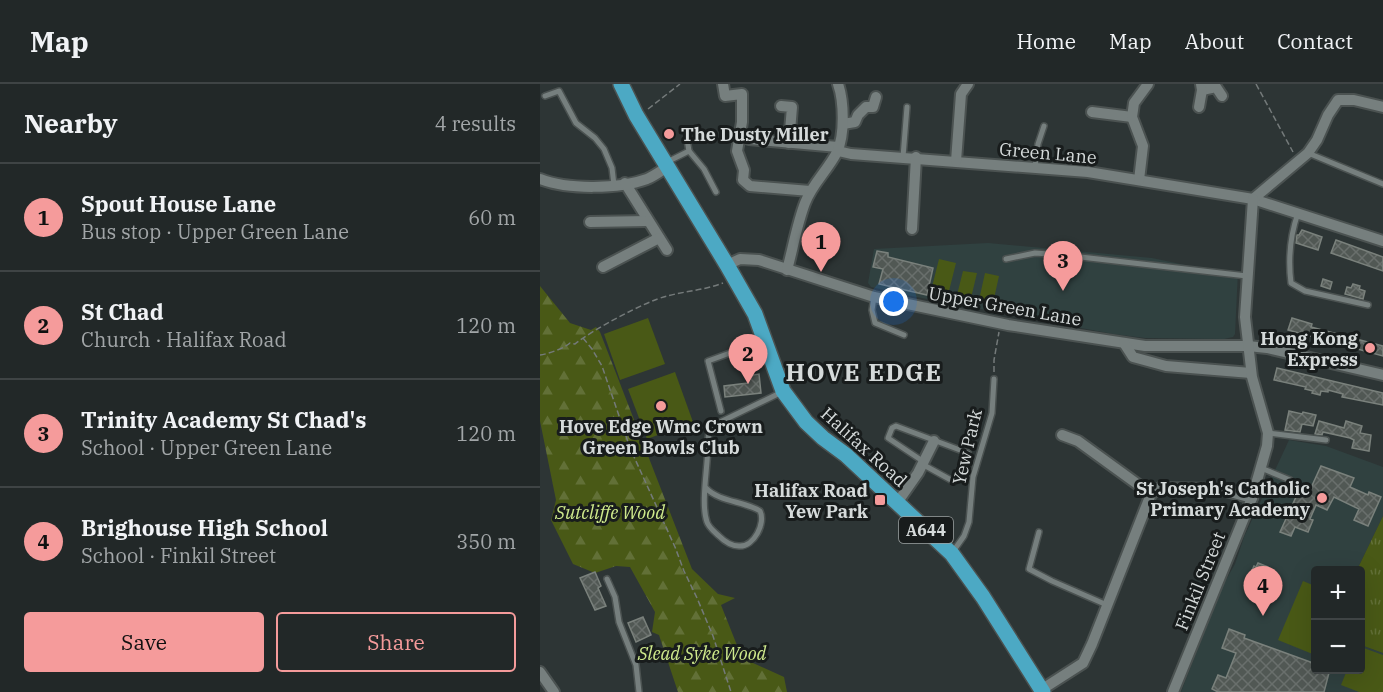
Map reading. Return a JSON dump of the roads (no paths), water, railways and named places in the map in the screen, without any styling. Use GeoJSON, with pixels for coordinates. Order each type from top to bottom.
{"type":"FeatureCollection","features":[{"type":"Feature","properties":{"kind":"main road","name":"Halifax Road"},"geometry":{"type":"LineString","coordinates":[[621,84],[636,115],[728,265],[755,314],[783,391],[806,422],[846,455],[952,554],[983,597],[1042,691]]}},
{"type":"Feature","properties":{"kind":"street"},"geometry":{"type":"LineString","coordinates":[[723,84],[725,96],[742,94],[742,122],[737,151],[744,170],[743,180],[750,186],[810,191]]}},
{"type":"Feature","properties":{"kind":"street"},"geometry":{"type":"LineString","coordinates":[[787,270],[804,203],[838,149],[843,124],[838,84]]}},
{"type":"Feature","properties":{"kind":"street"},"geometry":{"type":"LineString","coordinates":[[956,161],[961,94],[968,84]]}},
{"type":"Feature","properties":{"kind":"street"},"geometry":{"type":"LineString","coordinates":[[1139,180],[1143,146],[1132,117],[1134,103],[1148,84]]}},
{"type":"Feature","properties":{"kind":"street"},"geometry":{"type":"LineString","coordinates":[[1199,107],[1202,87],[1216,87],[1222,96]]}},
{"type":"Feature","properties":{"kind":"street"},"geometry":{"type":"LineString","coordinates":[[843,124],[855,122],[866,107],[873,108],[876,97]]}},
{"type":"Feature","properties":{"kind":"street"},"geometry":{"type":"LineString","coordinates":[[1253,199],[1308,153],[1338,100],[1354,100],[1383,107]]}},
{"type":"Feature","properties":{"kind":"street"},"geometry":{"type":"LineString","coordinates":[[781,106],[792,107],[789,143]]}},
{"type":"Feature","properties":{"kind":"street"},"geometry":{"type":"LineString","coordinates":[[1092,112],[1132,117]]}},
{"type":"Feature","properties":{"kind":"street","name":"Green Lane"},"geometry":{"type":"LineString","coordinates":[[749,140],[838,149],[851,154],[1035,167],[1139,180],[1253,199],[1383,241]]}},
{"type":"Feature","properties":{"kind":"street"},"geometry":{"type":"LineString","coordinates":[[912,229],[916,157]]}},
{"type":"Feature","properties":{"kind":"street"},"geometry":{"type":"LineString","coordinates":[[540,179],[552,184],[575,188],[620,184],[647,179],[666,165]]}},
{"type":"Feature","properties":{"kind":"street"},"geometry":{"type":"LineString","coordinates":[[620,184],[667,250]]}},
{"type":"Feature","properties":{"kind":"street","name":"Finkil Street"},"geometry":{"type":"LineString","coordinates":[[1175,691],[1252,498],[1267,446],[1268,434],[1251,373],[1245,317],[1253,199]]}},
{"type":"Feature","properties":{"kind":"street"},"geometry":{"type":"LineString","coordinates":[[590,222],[648,221]]}},
{"type":"Feature","properties":{"kind":"street"},"geometry":{"type":"LineString","coordinates":[[603,267],[658,238]]}},
{"type":"Feature","properties":{"kind":"street","name":"Upper Green Lane"},"geometry":{"type":"LineString","coordinates":[[728,265],[740,260],[759,260],[874,297],[1000,324],[1145,346],[1267,348],[1383,375]]}},
{"type":"Feature","properties":{"kind":"street"},"geometry":{"type":"LineString","coordinates":[[1124,343],[1133,357],[1166,366],[1251,373]]}},
{"type":"Feature","properties":{"kind":"street"},"geometry":{"type":"LineString","coordinates":[[1078,441],[1081,429]]}},
{"type":"Feature","properties":{"kind":"street"},"geometry":{"type":"LineString","coordinates":[[1062,435],[1078,441],[1151,494]]}},
{"type":"Feature","properties":{"kind":"street"},"geometry":{"type":"LineString","coordinates":[[897,503],[923,463],[934,441]]}},
{"type":"Feature","properties":{"kind":"street"},"geometry":{"type":"LineString","coordinates":[[1042,691],[1083,663],[1151,494],[1160,488],[1219,489],[1252,498]]}},
{"type":"Feature","properties":{"kind":"street"},"geometry":{"type":"LineString","coordinates":[[540,672],[554,692]]}},
{"type":"Feature","properties":{"kind":"lane"},"geometry":{"type":"LineString","coordinates":[[545,96],[559,91],[576,123],[595,138],[604,149],[620,184]]}},
{"type":"Feature","properties":{"kind":"lane"},"geometry":{"type":"LineString","coordinates":[[903,157],[907,107]]}},
{"type":"Feature","properties":{"kind":"lane"},"geometry":{"type":"LineString","coordinates":[[1035,167],[1038,144],[1044,126]]}},
{"type":"Feature","properties":{"kind":"lane"},"geometry":{"type":"LineString","coordinates":[[687,139],[690,151],[704,169],[716,192]]}},
{"type":"Feature","properties":{"kind":"lane"},"geometry":{"type":"LineString","coordinates":[[666,165],[690,151]]}},
{"type":"Feature","properties":{"kind":"lane"},"geometry":{"type":"LineString","coordinates":[[1308,153],[1383,184]]}},
{"type":"Feature","properties":{"kind":"lane"},"geometry":{"type":"LineString","coordinates":[[1298,213],[1290,243],[1288,266],[1291,283],[1305,291],[1368,305]]}},
{"type":"Feature","properties":{"kind":"lane"},"geometry":{"type":"LineString","coordinates":[[1006,259],[1035,253],[1064,255],[1247,276]]}},
{"type":"Feature","properties":{"kind":"lane"},"geometry":{"type":"LineString","coordinates":[[874,297],[872,310],[875,322],[904,335]]}},
{"type":"Feature","properties":{"kind":"lane"},"geometry":{"type":"LineString","coordinates":[[721,411],[708,361],[765,340]]}},
{"type":"Feature","properties":{"kind":"lane","name":"Yew Park"},"geometry":{"type":"LineString","coordinates":[[952,554],[964,536],[969,522],[973,477],[992,413],[994,379]]}},
{"type":"Feature","properties":{"kind":"lane"},"geometry":{"type":"LineString","coordinates":[[706,488],[713,495],[760,511],[762,516],[760,526],[751,542],[740,546],[734,545],[724,541],[708,525],[705,514],[706,488],[709,432],[716,424],[783,391]]}},
{"type":"Feature","properties":{"kind":"lane"},"geometry":{"type":"LineString","coordinates":[[951,480],[888,438],[888,433],[896,426],[968,453]]}},
{"type":"Feature","properties":{"kind":"lane"},"geometry":{"type":"LineString","coordinates":[[1268,434],[1326,440]]}},
{"type":"Feature","properties":{"kind":"lane"},"geometry":{"type":"LineString","coordinates":[[1259,472],[1290,480]]}},
{"type":"Feature","properties":{"kind":"lane"},"geometry":{"type":"LineString","coordinates":[[1039,532],[1029,569],[1107,605]]}},
{"type":"Feature","properties":{"kind":"lane"},"geometry":{"type":"LineString","coordinates":[[607,579],[615,597],[619,622],[636,665],[639,692]]}},
{"type":"Feature","properties":{"kind":"place","name":"The Dusty Miller"},"geometry":{"type":"Point","coordinates":[669,134]}},
{"type":"Feature","properties":{"kind":"place","name":"Spout House Lane"},"geometry":{"type":"Point","coordinates":[821,272]}},
{"type":"Feature","properties":{"kind":"place","name":"Trinity Academy St Chad's"},"geometry":{"type":"Point","coordinates":[1063,291]}},
{"type":"Feature","properties":{"kind":"place","name":"Hong Kong Express"},"geometry":{"type":"Point","coordinates":[1370,348]}},
{"type":"Feature","properties":{"kind":"place","name":"St Chad"},"geometry":{"type":"Point","coordinates":[748,384]}},
{"type":"Feature","properties":{"kind":"place","name":"Hove Edge Wmc Crown Green Bowls Club"},"geometry":{"type":"Point","coordinates":[661,406]}},
{"type":"Feature","properties":{"kind":"place","name":"St Joseph's Catholic Primary Academy"},"geometry":{"type":"Point","coordinates":[1322,498]}},
{"type":"Feature","properties":{"kind":"place","name":"Halifax Road Yew Park"},"geometry":{"type":"Point","coordinates":[880,500]}},
{"type":"Feature","properties":{"kind":"place","name":"Brighouse High School"},"geometry":{"type":"Point","coordinates":[1263,616]}},
{"type":"Feature","properties":{"kind":"district","name":"HOVE EDGE"},"geometry":{"type":"Point","coordinates":[864,372]}},
{"type":"Feature","properties":{"kind":"park label","name":"Sutcliffe Wood"},"geometry":{"type":"Point","coordinates":[610,512]}},
{"type":"Feature","properties":{"kind":"park label","name":"Slead Syke Wood"},"geometry":{"type":"Point","coordinates":[702,653]}}]}
